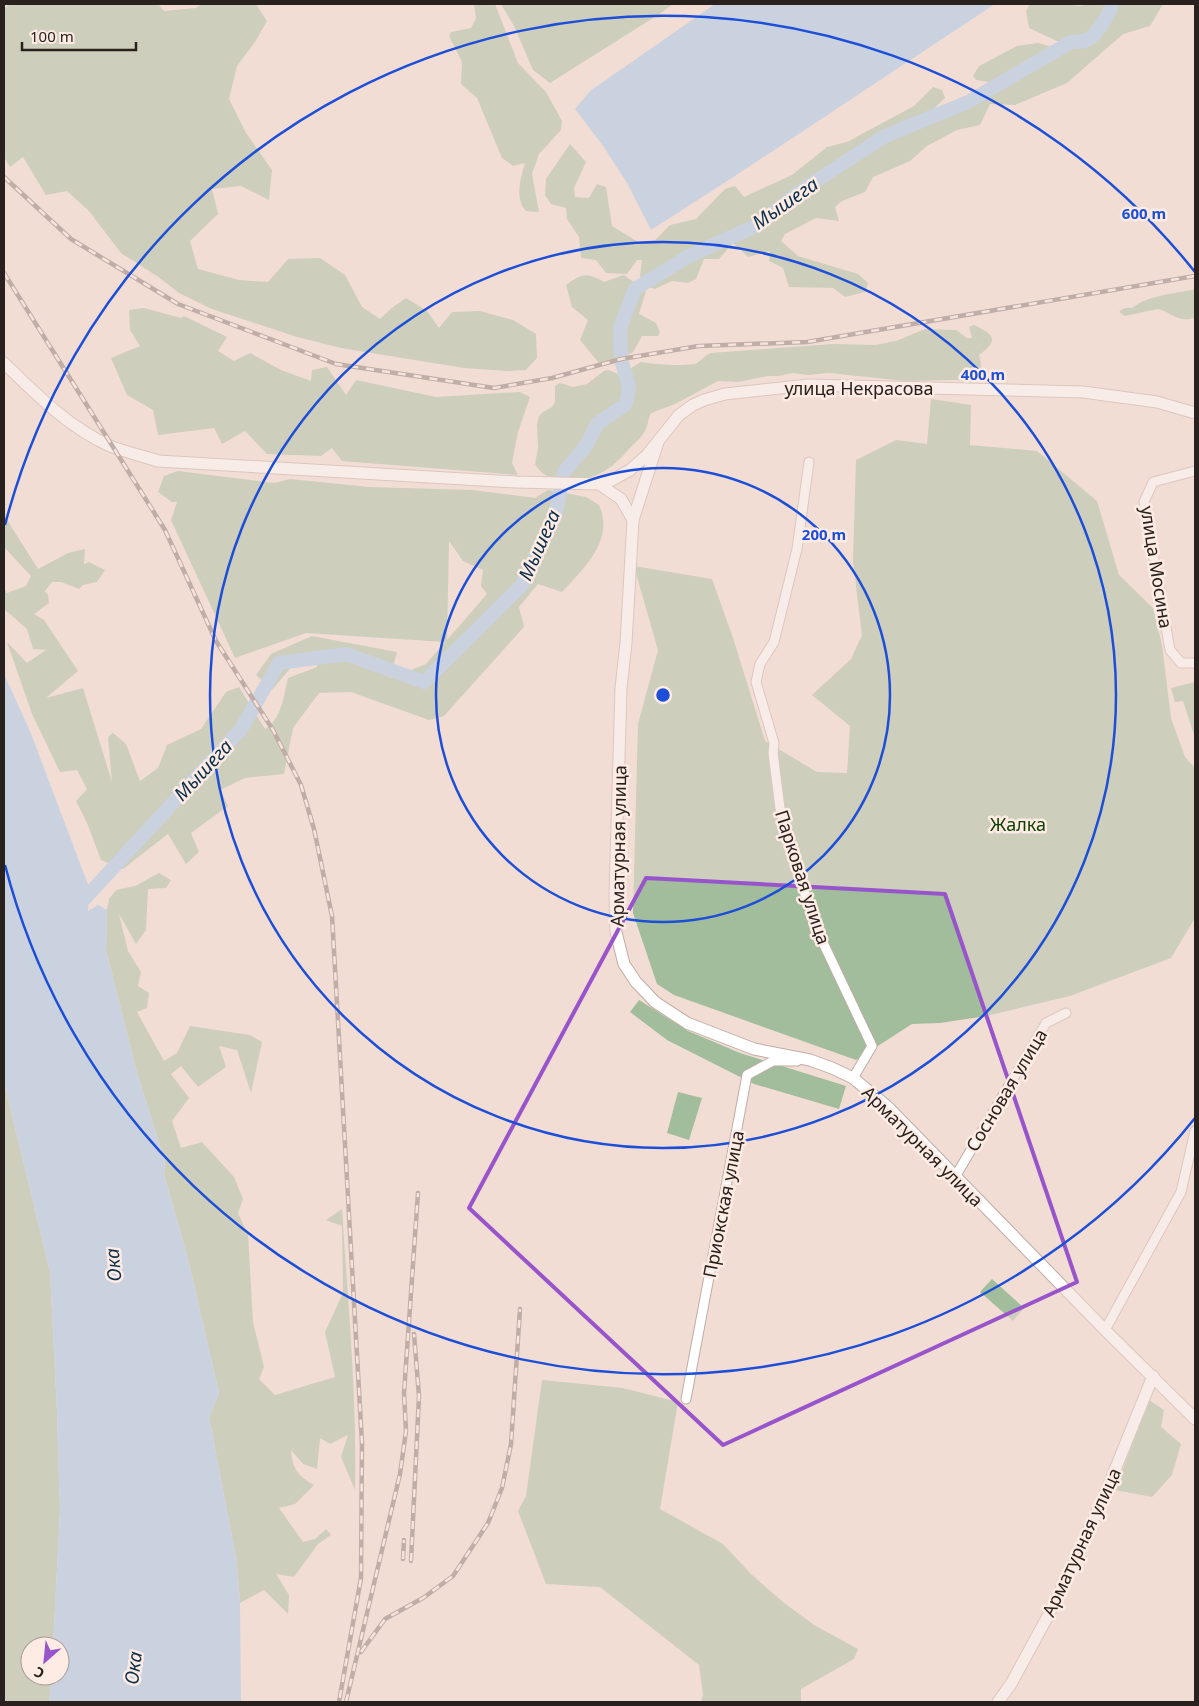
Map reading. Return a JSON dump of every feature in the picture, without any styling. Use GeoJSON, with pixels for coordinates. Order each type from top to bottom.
{"type":"FeatureCollection","features":[{"type":"Feature","properties":{"kind":"street","name":"улица Некрасова"},"geometry":{"type":"LineString","coordinates":[[4,363],[64,419],[79,429],[111,446],[158,461],[553,483],[599,484],[612,480],[630,470],[647,455],[679,415],[704,400],[725,394],[799,385],[1083,392],[1157,402],[1195,413]]}},
{"type":"Feature","properties":{"kind":"street","name":"улица Некрасова"},"geometry":{"type":"LineString","coordinates":[[633,520],[658,442]]}},
{"type":"Feature","properties":{"kind":"street","name":"Парковая улица"},"geometry":{"type":"LineString","coordinates":[[810,462],[796,548],[774,642],[760,664],[756,682],[774,743],[773,753],[780,808],[793,859],[818,932],[872,1046],[853,1078]]}},
{"type":"Feature","properties":{"kind":"street","name":"улица Мосина"},"geometry":{"type":"LineString","coordinates":[[1195,472],[1152,482],[1144,502],[1170,650],[1181,663],[1195,663]]}},
{"type":"Feature","properties":{"kind":"street"},"geometry":{"type":"LineString","coordinates":[[599,484],[621,500],[633,520]]}},
{"type":"Feature","properties":{"kind":"street","name":"Арматурная улица"},"geometry":{"type":"LineString","coordinates":[[633,520],[626,642],[621,688],[616,894],[616,932],[624,964],[636,982],[655,1002],[686,1023],[754,1049],[810,1060],[853,1078],[871,1091],[1195,1419]]}},
{"type":"Feature","properties":{"kind":"street","name":"Сосновая улица"},"geometry":{"type":"LineString","coordinates":[[955,1177],[1046,1022],[1066,1013]]}},
{"type":"Feature","properties":{"kind":"street","name":"Приокская улица"},"geometry":{"type":"LineString","coordinates":[[686,1399],[747,1075],[773,1061],[810,1060]]}},
{"type":"Feature","properties":{"kind":"street"},"geometry":{"type":"LineString","coordinates":[[1105,1330],[1181,1192],[1195,1131]]}},
{"type":"Feature","properties":{"kind":"street","name":"Арматурная улица"},"geometry":{"type":"LineString","coordinates":[[998,1702],[1039,1632],[1076,1558],[1106,1492],[1152,1376]]}},
{"type":"Feature","properties":{"kind":"highlighted area"},"geometry":{"type":"Polygon","coordinates":[[[646,878],[945,894],[1077,1282],[723,1445],[469,1208],[646,878]]]}},
{"type":"Feature","properties":{"kind":"green space"},"geometry":{"type":"Polygon","coordinates":[[[10,4],[158,4],[164,11],[196,8],[201,4],[256,4],[267,21],[255,42],[237,66],[229,99],[246,133],[272,170],[269,200],[241,186],[212,189],[218,214],[190,241],[198,269],[239,280],[268,282],[288,259],[320,258],[345,275],[362,307],[380,319],[406,298],[427,311],[439,328],[452,312],[480,311],[513,320],[536,334],[537,358],[526,370],[506,371],[464,368],[341,348],[297,337],[212,309],[179,293],[157,276],[121,253],[89,211],[67,191],[46,195],[23,157],[10,167],[4,157],[4,9],[10,4]]]}},
{"type":"Feature","properties":{"kind":"green space"},"geometry":{"type":"Polygon","coordinates":[[[474,4],[495,4],[518,63],[546,92],[562,121],[561,130],[539,154],[532,174],[539,212],[526,211],[520,200],[519,194],[525,163],[513,166],[502,158],[477,98],[461,84],[462,62],[449,36],[451,32],[471,28],[476,18],[474,4]]]}},
{"type":"Feature","properties":{"kind":"green space"},"geometry":{"type":"Polygon","coordinates":[[[501,4],[673,4],[550,83],[533,70],[514,26],[501,4]]]}},
{"type":"Feature","properties":{"kind":"green space"},"geometry":{"type":"Polygon","coordinates":[[[1030,4],[1067,4],[1079,6],[1089,4],[1163,4],[1150,26],[1123,34],[1067,83],[1015,105],[990,104],[980,125],[957,130],[927,146],[910,161],[873,177],[865,192],[842,201],[835,207],[839,221],[816,218],[785,234],[781,241],[798,256],[858,274],[868,283],[865,292],[845,297],[833,288],[789,287],[783,268],[769,261],[770,251],[748,257],[733,243],[719,259],[704,259],[696,279],[688,283],[672,281],[655,289],[645,286],[640,276],[642,260],[637,260],[627,274],[606,273],[596,260],[581,258],[579,237],[567,219],[566,208],[551,204],[545,195],[546,179],[570,144],[586,162],[574,188],[575,197],[589,198],[597,184],[606,187],[612,226],[638,242],[655,240],[670,225],[696,219],[725,189],[735,186],[744,197],[792,175],[827,147],[847,142],[914,106],[933,87],[942,90],[945,98],[919,123],[934,122],[978,103],[994,83],[976,80],[973,76],[979,66],[1017,46],[1038,43],[1052,47],[1061,43],[1029,28],[1026,11],[1030,4]]]}},
{"type":"Feature","properties":{"kind":"green space"},"geometry":{"type":"Polygon","coordinates":[[[585,275],[604,282],[624,275],[646,291],[639,314],[656,323],[660,332],[658,336],[642,336],[633,352],[608,365],[598,362],[580,340],[588,320],[572,307],[566,285],[576,278],[585,275]]]}},
{"type":"Feature","properties":{"kind":"green space"},"geometry":{"type":"Polygon","coordinates":[[[1195,289],[1195,318],[1184,319],[1158,309],[1125,316],[1119,312],[1126,308],[1132,308],[1146,300],[1195,289]]]}},
{"type":"Feature","properties":{"kind":"green space"},"geometry":{"type":"Polygon","coordinates":[[[144,308],[181,318],[184,316],[227,337],[218,351],[234,361],[250,353],[281,370],[311,381],[312,370],[327,367],[346,395],[356,380],[436,397],[520,392],[530,397],[518,432],[512,463],[518,475],[342,461],[332,448],[321,456],[267,454],[245,431],[222,444],[214,428],[158,435],[153,410],[127,395],[111,358],[140,346],[130,330],[129,310],[144,308]]]}},
{"type":"Feature","properties":{"kind":"green space"},"geometry":{"type":"Polygon","coordinates":[[[974,325],[987,332],[992,338],[989,346],[979,355],[981,372],[977,382],[956,380],[905,381],[829,373],[808,375],[793,373],[738,382],[718,381],[675,404],[651,413],[646,429],[640,438],[616,463],[601,473],[585,478],[564,479],[544,474],[535,464],[538,448],[537,424],[539,416],[552,407],[555,402],[555,386],[560,383],[573,387],[587,384],[604,371],[609,370],[618,374],[623,373],[641,362],[686,365],[697,363],[711,353],[833,344],[875,345],[896,341],[925,329],[956,330],[967,338],[972,338],[969,327],[974,325]]]}},
{"type":"Feature","properties":{"kind":"green space","name":"Жалка"},"geometry":{"type":"Polygon","coordinates":[[[931,399],[971,405],[970,445],[1037,451],[1097,501],[1119,575],[1153,608],[1162,645],[1171,718],[1185,757],[1195,768],[1195,918],[1171,958],[1070,996],[986,1016],[940,1023],[912,1024],[856,1060],[674,995],[657,984],[633,913],[638,724],[658,650],[634,566],[712,579],[733,638],[765,741],[817,772],[847,773],[850,726],[812,695],[851,659],[862,635],[853,561],[856,460],[896,440],[927,444],[931,399]]]}},
{"type":"Feature","properties":{"kind":"green space"},"geometry":{"type":"Polygon","coordinates":[[[178,471],[274,483],[290,479],[369,487],[473,490],[535,498],[548,490],[586,497],[599,505],[603,516],[603,530],[596,550],[562,592],[538,584],[519,607],[524,627],[444,716],[429,720],[351,692],[319,693],[293,728],[284,774],[245,778],[220,790],[228,806],[191,833],[199,852],[186,864],[168,834],[123,869],[101,860],[87,823],[76,801],[87,789],[77,770],[60,772],[32,714],[7,642],[27,663],[46,650],[33,649],[27,629],[4,609],[4,589],[7,593],[26,586],[31,576],[4,547],[4,515],[38,569],[68,553],[85,549],[84,564],[89,562],[105,570],[97,582],[83,585],[79,589],[61,582],[52,582],[45,591],[48,595],[49,603],[34,614],[44,620],[78,671],[46,698],[83,688],[112,782],[108,737],[113,733],[126,744],[140,781],[158,768],[167,745],[201,729],[226,692],[239,687],[265,729],[275,720],[278,714],[288,678],[317,667],[318,658],[293,665],[272,690],[256,675],[271,654],[312,636],[397,652],[390,678],[426,664],[445,642],[306,633],[235,658],[171,520],[177,502],[172,502],[158,492],[164,476],[178,471]],[[449,541],[447,640],[487,594],[481,586],[483,570],[463,561],[449,541]]]}},
{"type":"Feature","properties":{"kind":"green space"},"geometry":{"type":"Polygon","coordinates":[[[1195,682],[1195,738],[1183,701],[1175,702],[1171,688],[1195,682]]]}},
{"type":"Feature","properties":{"kind":"green space"},"geometry":{"type":"Polygon","coordinates":[[[159,873],[171,880],[166,888],[148,889],[146,930],[136,944],[119,914],[128,951],[141,972],[138,986],[149,993],[147,1008],[137,1012],[164,1061],[177,1053],[190,1026],[250,1035],[262,1042],[251,1093],[237,1050],[219,1046],[226,1067],[198,1087],[181,1066],[171,1074],[189,1098],[172,1121],[181,1148],[202,1142],[234,1177],[243,1199],[238,1213],[248,1235],[253,1322],[264,1367],[259,1379],[275,1395],[335,1377],[325,1332],[343,1293],[342,1226],[326,1220],[342,1209],[353,1385],[355,1490],[341,1457],[348,1435],[330,1444],[320,1438],[317,1469],[303,1464],[291,1450],[294,1467],[300,1475],[314,1485],[295,1504],[279,1508],[303,1542],[315,1539],[326,1529],[331,1535],[318,1544],[294,1577],[276,1574],[289,1595],[288,1614],[264,1590],[240,1603],[237,1563],[209,1417],[219,1393],[189,1263],[164,1174],[165,1161],[137,1073],[106,950],[109,899],[116,890],[135,886],[159,873]]]}},
{"type":"Feature","properties":{"kind":"green space"},"geometry":{"type":"Polygon","coordinates":[[[639,1000],[688,1031],[740,1053],[846,1086],[839,1109],[754,1084],[667,1040],[630,1012],[639,1000]]]}},
{"type":"Feature","properties":{"kind":"green space"},"geometry":{"type":"Polygon","coordinates":[[[4,1082],[50,1272],[60,1511],[54,1636],[20,1636],[20,1686],[51,1686],[49,1702],[4,1702],[4,1082]]]}},
{"type":"Feature","properties":{"kind":"green space"},"geometry":{"type":"Polygon","coordinates":[[[678,1092],[702,1098],[689,1140],[667,1133],[678,1092]]]}},
{"type":"Feature","properties":{"kind":"green space"},"geometry":{"type":"Polygon","coordinates":[[[992,1279],[1024,1308],[1013,1321],[980,1292],[992,1279]]]}},
{"type":"Feature","properties":{"kind":"green space"},"geometry":{"type":"Polygon","coordinates":[[[542,1380],[623,1388],[678,1402],[660,1509],[723,1544],[751,1574],[783,1602],[814,1625],[858,1649],[854,1659],[801,1689],[801,1702],[701,1702],[703,1695],[699,1665],[600,1587],[546,1584],[518,1511],[526,1496],[542,1380]]]}},
{"type":"Feature","properties":{"kind":"green space"},"geometry":{"type":"Polygon","coordinates":[[[1149,1400],[1164,1410],[1161,1427],[1181,1444],[1172,1475],[1152,1497],[1115,1490],[1149,1400]]]}},
{"type":"Feature","properties":{"kind":"water"},"geometry":{"type":"Polygon","coordinates":[[[715,4],[995,4],[651,230],[627,183],[603,146],[575,109],[590,91],[715,4]]]}},
{"type":"Feature","properties":{"kind":"water","name":"Ока"},"geometry":{"type":"Polygon","coordinates":[[[4,674],[30,731],[89,887],[88,911],[98,905],[107,910],[106,950],[137,1073],[165,1161],[164,1174],[189,1263],[219,1393],[209,1417],[237,1563],[240,1603],[241,1702],[49,1702],[51,1686],[70,1686],[70,1636],[54,1636],[60,1511],[50,1272],[4,1082],[4,674]]]}},
{"type":"Feature","properties":{"kind":"waterway","name":"Мышега"},"geometry":{"type":"LineString","coordinates":[[77,907],[241,729],[279,663],[346,654],[424,682],[522,585],[555,516],[564,472],[586,446],[597,424],[626,404],[629,387],[621,359],[620,328],[635,289],[689,256],[758,225],[802,190],[885,136],[968,102],[1071,42],[1081,42],[1088,39],[1097,31],[1112,4]]}},
{"type":"Feature","properties":{"kind":"railway"},"geometry":{"type":"LineString","coordinates":[[4,177],[71,239],[178,304],[336,364],[494,388],[552,378],[621,359],[699,346],[807,342],[1195,276]]}},
{"type":"Feature","properties":{"kind":"railway"},"geometry":{"type":"LineString","coordinates":[[4,273],[165,530],[216,641],[273,730],[301,785],[314,829],[332,916],[362,1443],[361,1578],[339,1702]]}},
{"type":"Feature","properties":{"kind":"railway"},"geometry":{"type":"LineString","coordinates":[[346,1702],[400,1474],[406,1431],[404,1393],[418,1193]]}},
{"type":"Feature","properties":{"kind":"railway"},"geometry":{"type":"LineString","coordinates":[[361,1652],[385,1619],[423,1598],[453,1576],[488,1523],[502,1488],[511,1444],[520,1309]]}},
{"type":"Feature","properties":{"kind":"railway"},"geometry":{"type":"LineString","coordinates":[[411,1561],[419,1396],[414,1334]]}},
{"type":"Feature","properties":{"kind":"railway"},"geometry":{"type":"LineString","coordinates":[[403,1559],[404,1540]]}}]}
